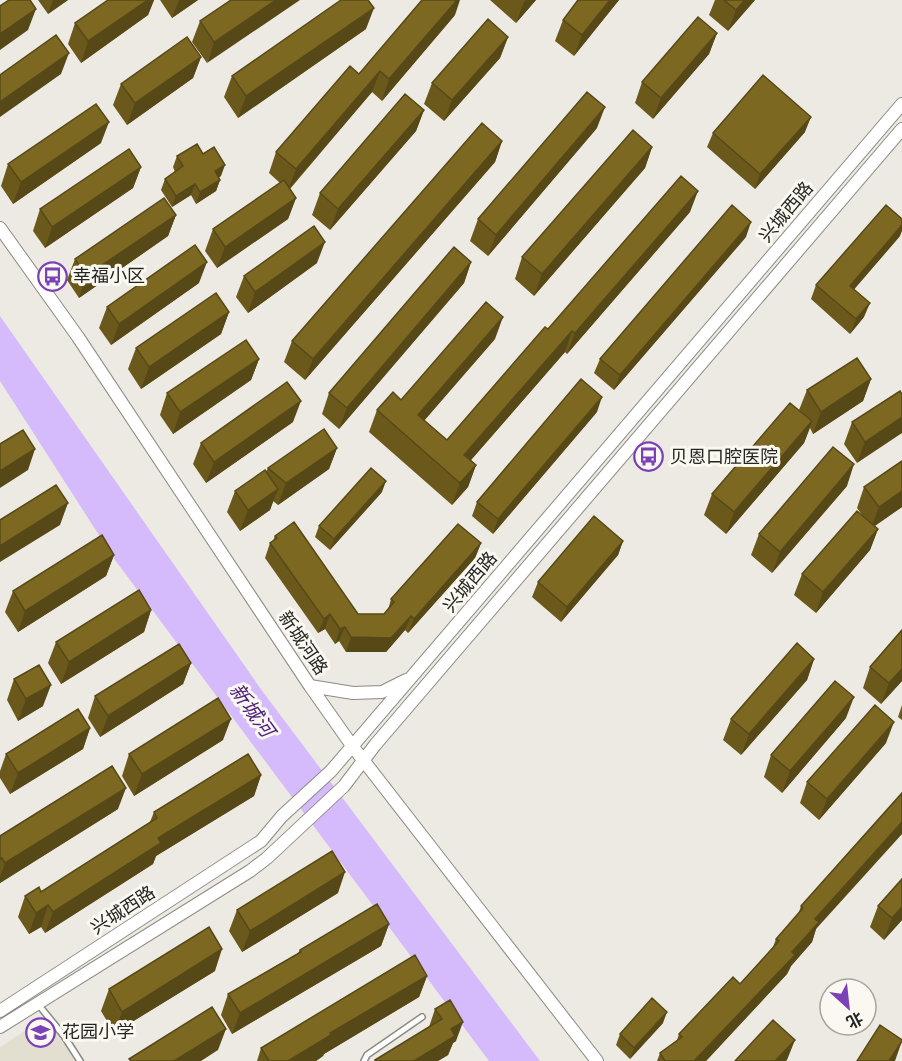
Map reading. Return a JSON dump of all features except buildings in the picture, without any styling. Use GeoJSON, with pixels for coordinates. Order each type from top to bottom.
{"type":"FeatureCollection","features":[{"type":"Feature","properties":{"kind":"street","name":"兴城西路"},"geometry":{"type":"LineString","coordinates":[[0,1011],[261,841],[290,808],[331,771],[902,104]]}},
{"type":"Feature","properties":{"kind":"street","name":"兴城西路"},"geometry":{"type":"LineString","coordinates":[[0,1027],[250,871],[344,786],[363,760],[902,129]]}},
{"type":"Feature","properties":{"kind":"street","name":"新城河路"},"geometry":{"type":"LineString","coordinates":[[0,228],[85,347],[353,747],[597,1061]]}},
{"type":"Feature","properties":{"kind":"street"},"geometry":{"type":"LineString","coordinates":[[310,686],[353,693],[382,692],[412,677]]}},
{"type":"Feature","properties":{"kind":"lane"},"geometry":{"type":"LineString","coordinates":[[30,992],[80,1061]]}},
{"type":"Feature","properties":{"kind":"lane"},"geometry":{"type":"LineString","coordinates":[[364,1061],[367,1055],[422,1017]]}},
{"type":"Feature","properties":{"kind":"shaded area","name":"花园小学"},"geometry":{"type":"Polygon","coordinates":[[[48,1016],[77,1061],[0,1061],[0,1047],[48,1016]]]}},
{"type":"Feature","properties":{"kind":"water","name":"新城河"},"geometry":{"type":"Polygon","coordinates":[[[0,316],[263,692],[540,1061],[489,1061],[115,560],[0,381],[0,316]]]}},
{"type":"Feature","properties":{"kind":"place","name":"幸福小区"},"geometry":{"type":"Point","coordinates":[52,276]}},
{"type":"Feature","properties":{"kind":"place","name":"贝恩口腔医院"},"geometry":{"type":"Point","coordinates":[649,457]}},
{"type":"Feature","properties":{"kind":"place","name":"花园小学"},"geometry":{"type":"Point","coordinates":[41,1032]}}]}
